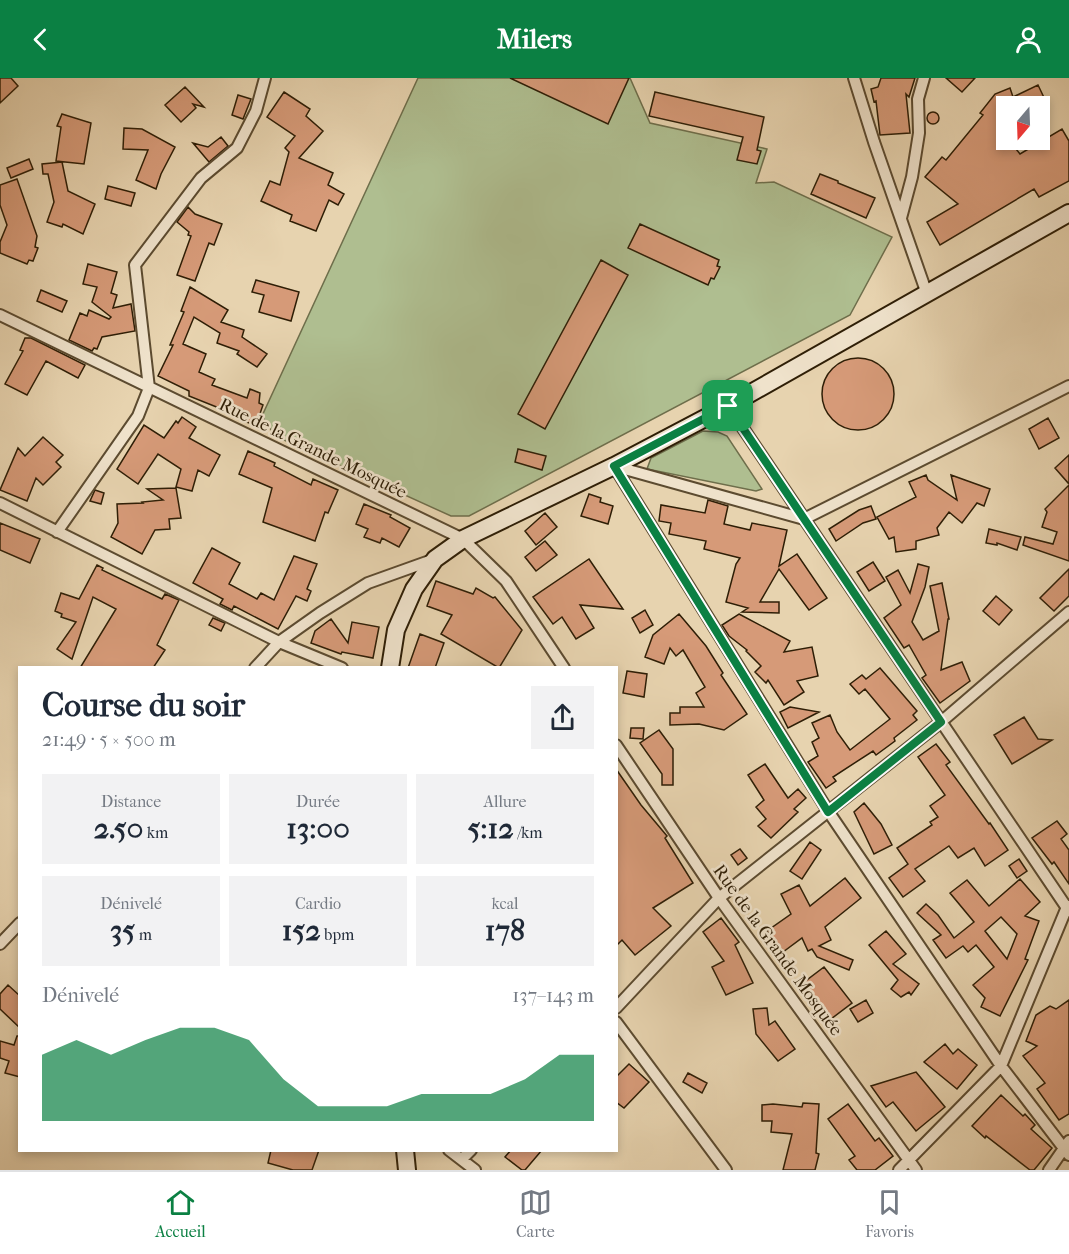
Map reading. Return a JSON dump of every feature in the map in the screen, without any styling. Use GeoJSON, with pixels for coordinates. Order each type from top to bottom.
{"type":"FeatureCollection","features":[{"type":"Feature","properties":{"kind":"street"},"geometry":{"type":"LineString","coordinates":[[57,532],[138,416],[149,388],[135,265],[201,178],[237,148],[255,111],[265,78]]}},
{"type":"Feature","properties":{"kind":"street"},"geometry":{"type":"LineString","coordinates":[[854,78],[927,294]]}},
{"type":"Feature","properties":{"kind":"street"},"geometry":{"type":"LineString","coordinates":[[901,219],[912,177],[919,133],[918,99],[924,78]]}},
{"type":"Feature","properties":{"kind":"street"},"geometry":{"type":"LineString","coordinates":[[257,666],[279,642],[320,613],[368,584],[435,559],[463,538],[614,466],[728,406],[1069,213]]}},
{"type":"Feature","properties":{"kind":"street","name":"Rue de la Grande Mosquée"},"geometry":{"type":"LineString","coordinates":[[0,315],[463,538],[506,581],[563,666]]}},
{"type":"Feature","properties":{"kind":"street"},"geometry":{"type":"LineString","coordinates":[[614,466],[804,519],[1069,386]]}},
{"type":"Feature","properties":{"kind":"street"},"geometry":{"type":"LineString","coordinates":[[728,406],[1068,908],[1001,1066],[913,1165],[899,1170]]}},
{"type":"Feature","properties":{"kind":"street"},"geometry":{"type":"LineString","coordinates":[[614,466],[828,812],[1001,1066],[1067,1148],[1049,1170]]}},
{"type":"Feature","properties":{"kind":"street"},"geometry":{"type":"LineString","coordinates":[[0,503],[279,642],[337,666]]}},
{"type":"Feature","properties":{"kind":"street"},"geometry":{"type":"LineString","coordinates":[[390,666],[396,630],[414,589],[435,559]]}},
{"type":"Feature","properties":{"kind":"street"},"geometry":{"type":"LineString","coordinates":[[618,1006],[719,898],[941,722],[1069,612]]}},
{"type":"Feature","properties":{"kind":"street","name":"Rue de la Grande Mosquée"},"geometry":{"type":"LineString","coordinates":[[618,748],[719,898],[913,1165]]}},
{"type":"Feature","properties":{"kind":"street"},"geometry":{"type":"LineString","coordinates":[[0,944],[18,924]]}},
{"type":"Feature","properties":{"kind":"street"},"geometry":{"type":"LineString","coordinates":[[618,1025],[726,1170]]}},
{"type":"Feature","properties":{"kind":"street"},"geometry":{"type":"LineString","coordinates":[[405,1152],[407,1170]]}},
{"type":"Feature","properties":{"kind":"street"},"geometry":{"type":"LineString","coordinates":[[452,1152],[475,1170]]}},
{"type":"Feature","properties":{"kind":"street"},"geometry":{"type":"LineString","coordinates":[[462,1159],[469,1152]]}},
{"type":"Feature","properties":{"kind":"green space"},"geometry":{"type":"Polygon","coordinates":[[[418,78],[630,78],[650,123],[767,149],[756,183],[774,182],[892,237],[850,315],[469,516],[451,516],[275,436],[262,416],[418,78]]]}},
{"type":"Feature","properties":{"kind":"green space"},"geometry":{"type":"Polygon","coordinates":[[[703,431],[718,432],[727,436],[762,489],[756,491],[647,469],[651,458],[703,431]]]}},
{"type":"Feature","properties":{"kind":"building"},"geometry":{"type":"Polygon","coordinates":[[[0,78],[11,78],[18,86],[0,103],[0,78]]]}},
{"type":"Feature","properties":{"kind":"building"},"geometry":{"type":"Polygon","coordinates":[[[510,78],[629,78],[608,124],[510,78]]]}},
{"type":"Feature","properties":{"kind":"building"},"geometry":{"type":"Polygon","coordinates":[[[881,78],[915,78],[909,97],[906,94],[910,133],[880,135],[876,101],[874,102],[871,89],[878,87],[881,78]]]}},
{"type":"Feature","properties":{"kind":"building"},"geometry":{"type":"Polygon","coordinates":[[[946,78],[975,78],[962,92],[946,78]]]}},
{"type":"Feature","properties":{"kind":"building"},"geometry":{"type":"Polygon","coordinates":[[[1038,85],[1043,96],[1015,96],[1038,85]]]}},
{"type":"Feature","properties":{"kind":"building"},"geometry":{"type":"Polygon","coordinates":[[[185,87],[204,107],[193,104],[196,108],[181,122],[165,105],[185,87]]]}},
{"type":"Feature","properties":{"kind":"building"},"geometry":{"type":"Polygon","coordinates":[[[1010,88],[1013,96],[996,96],[996,150],[1017,150],[1020,154],[1027,150],[1050,150],[1050,136],[1062,129],[1069,141],[1069,181],[1039,197],[1034,189],[940,245],[927,222],[958,204],[925,177],[942,157],[946,160],[983,115],[980,113],[995,94],[1010,88]]]}},
{"type":"Feature","properties":{"kind":"building"},"geometry":{"type":"Polygon","coordinates":[[[284,92],[310,109],[306,116],[323,131],[299,158],[333,173],[328,185],[344,194],[338,205],[329,200],[316,231],[290,221],[292,215],[261,201],[270,181],[280,185],[289,152],[285,148],[295,136],[267,117],[284,92]]]}},
{"type":"Feature","properties":{"kind":"building"},"geometry":{"type":"Polygon","coordinates":[[[655,92],[764,117],[757,150],[761,151],[757,164],[737,160],[743,137],[649,116],[655,92]]]}},
{"type":"Feature","properties":{"kind":"building"},"geometry":{"type":"Polygon","coordinates":[[[238,95],[251,99],[243,119],[232,115],[238,95]]]}},
{"type":"Feature","properties":{"kind":"building"},"geometry":{"type":"Polygon","coordinates":[[[935,112],[938,113],[938,123],[931,124],[928,123],[927,116],[928,113],[935,112]]]}},
{"type":"Feature","properties":{"kind":"building"},"geometry":{"type":"Polygon","coordinates":[[[62,114],[91,123],[84,164],[56,161],[61,127],[57,126],[62,114]]]}},
{"type":"Feature","properties":{"kind":"building"},"geometry":{"type":"Polygon","coordinates":[[[124,128],[142,129],[175,147],[156,189],[136,180],[148,150],[123,149],[124,128]]]}},
{"type":"Feature","properties":{"kind":"building"},"geometry":{"type":"Polygon","coordinates":[[[221,137],[228,146],[209,162],[193,143],[208,147],[221,137]]]}},
{"type":"Feature","properties":{"kind":"building"},"geometry":{"type":"Polygon","coordinates":[[[29,159],[33,169],[11,178],[7,168],[29,159]]]}},
{"type":"Feature","properties":{"kind":"building"},"geometry":{"type":"Polygon","coordinates":[[[62,162],[68,191],[95,204],[83,234],[63,224],[62,227],[47,222],[54,202],[48,174],[43,174],[42,164],[62,162]]]}},
{"type":"Feature","properties":{"kind":"building"},"geometry":{"type":"Polygon","coordinates":[[[820,174],[875,198],[866,218],[811,194],[820,174]]]}},
{"type":"Feature","properties":{"kind":"building"},"geometry":{"type":"Polygon","coordinates":[[[17,179],[37,236],[35,247],[38,248],[33,261],[29,260],[27,264],[0,253],[0,242],[7,225],[0,205],[0,185],[17,179]]]}},
{"type":"Feature","properties":{"kind":"building"},"geometry":{"type":"Polygon","coordinates":[[[108,186],[135,193],[131,206],[105,199],[108,186]]]}},
{"type":"Feature","properties":{"kind":"building"},"geometry":{"type":"Polygon","coordinates":[[[188,207],[195,214],[222,224],[214,245],[209,243],[195,281],[177,275],[191,236],[177,222],[188,207]]]}},
{"type":"Feature","properties":{"kind":"building"},"geometry":{"type":"Polygon","coordinates":[[[640,224],[719,260],[717,266],[720,267],[714,279],[711,278],[708,285],[628,248],[640,224]]]}},
{"type":"Feature","properties":{"kind":"building"},"geometry":{"type":"Polygon","coordinates":[[[601,260],[628,275],[545,429],[518,414],[601,260]]]}},
{"type":"Feature","properties":{"kind":"building"},"geometry":{"type":"Polygon","coordinates":[[[88,264],[117,272],[111,293],[117,295],[113,308],[131,304],[135,331],[102,337],[97,349],[94,348],[92,351],[69,340],[80,313],[87,316],[89,310],[109,319],[111,317],[92,302],[97,287],[83,284],[88,264]]]}},
{"type":"Feature","properties":{"kind":"building"},"geometry":{"type":"Polygon","coordinates":[[[256,280],[299,292],[291,321],[259,312],[264,295],[252,292],[256,280]]]}},
{"type":"Feature","properties":{"kind":"building"},"geometry":{"type":"Polygon","coordinates":[[[190,287],[228,310],[221,322],[244,330],[242,337],[267,354],[257,367],[237,354],[239,351],[217,343],[220,333],[194,317],[183,344],[206,354],[199,372],[215,379],[212,385],[247,398],[250,389],[260,393],[259,403],[263,405],[256,425],[189,396],[189,391],[158,376],[173,345],[170,345],[184,312],[181,311],[190,287]]]}},
{"type":"Feature","properties":{"kind":"building"},"geometry":{"type":"Polygon","coordinates":[[[41,290],[67,301],[62,312],[37,301],[41,290]]]}},
{"type":"Feature","properties":{"kind":"building"},"geometry":{"type":"Polygon","coordinates":[[[25,338],[31,338],[85,365],[78,378],[46,361],[27,395],[5,384],[23,351],[20,350],[25,338]]]}},
{"type":"Feature","properties":{"kind":"building"},"geometry":{"type":"Polygon","coordinates":[[[858,358],[878,364],[888,374],[894,394],[888,414],[878,424],[858,430],[838,424],[828,414],[822,394],[828,374],[838,364],[858,358]]]}},
{"type":"Feature","properties":{"kind":"building"},"geometry":{"type":"Polygon","coordinates":[[[182,417],[196,427],[189,438],[220,455],[209,476],[198,470],[192,491],[176,487],[181,469],[158,454],[138,484],[117,469],[144,425],[164,438],[176,421],[178,423],[182,417]]]}},
{"type":"Feature","properties":{"kind":"building"},"geometry":{"type":"Polygon","coordinates":[[[1048,418],[1059,438],[1039,449],[1029,429],[1048,418]]]}},
{"type":"Feature","properties":{"kind":"building"},"geometry":{"type":"Polygon","coordinates":[[[43,437],[63,455],[56,462],[61,467],[43,485],[36,478],[27,501],[0,490],[18,448],[25,456],[43,437]]]}},
{"type":"Feature","properties":{"kind":"building"},"geometry":{"type":"Polygon","coordinates":[[[518,449],[546,456],[542,470],[515,462],[518,449]]]}},
{"type":"Feature","properties":{"kind":"building"},"geometry":{"type":"Polygon","coordinates":[[[248,451],[275,463],[274,466],[311,485],[313,479],[338,490],[328,513],[325,512],[315,541],[263,522],[272,488],[239,474],[248,451]]]}},
{"type":"Feature","properties":{"kind":"building"},"geometry":{"type":"Polygon","coordinates":[[[1069,455],[1069,484],[1055,468],[1069,455]]]}},
{"type":"Feature","properties":{"kind":"building"},"geometry":{"type":"Polygon","coordinates":[[[926,475],[928,480],[957,500],[951,475],[990,489],[984,506],[977,503],[962,523],[949,512],[937,528],[939,535],[916,541],[916,549],[896,552],[894,537],[889,539],[877,517],[916,497],[909,482],[926,475]]]}},
{"type":"Feature","properties":{"kind":"building"},"geometry":{"type":"Polygon","coordinates":[[[1069,485],[1069,561],[1023,545],[1025,537],[1053,544],[1057,532],[1042,527],[1047,512],[1045,509],[1069,485]]]}},
{"type":"Feature","properties":{"kind":"building"},"geometry":{"type":"Polygon","coordinates":[[[176,488],[181,518],[169,519],[170,529],[155,530],[142,554],[111,537],[118,523],[117,504],[163,500],[147,489],[176,488]]]}},
{"type":"Feature","properties":{"kind":"building"},"geometry":{"type":"Polygon","coordinates":[[[95,490],[104,493],[101,504],[90,501],[95,490]]]}},
{"type":"Feature","properties":{"kind":"building"},"geometry":{"type":"Polygon","coordinates":[[[589,494],[601,498],[600,502],[613,506],[608,524],[581,516],[589,494]]]}},
{"type":"Feature","properties":{"kind":"building"},"geometry":{"type":"Polygon","coordinates":[[[708,500],[728,506],[724,524],[750,530],[752,523],[787,530],[779,566],[797,554],[827,598],[809,610],[779,569],[760,602],[779,602],[779,613],[742,612],[748,608],[726,602],[736,564],[740,558],[704,549],[706,541],[669,534],[671,523],[659,521],[661,505],[705,513],[708,500]]]}},
{"type":"Feature","properties":{"kind":"building"},"geometry":{"type":"Polygon","coordinates":[[[364,504],[391,515],[390,517],[410,528],[399,547],[382,538],[380,543],[364,537],[368,529],[356,524],[364,504]]]}},
{"type":"Feature","properties":{"kind":"building"},"geometry":{"type":"Polygon","coordinates":[[[871,506],[876,519],[863,523],[836,541],[829,529],[859,510],[871,506]]]}},
{"type":"Feature","properties":{"kind":"building"},"geometry":{"type":"Polygon","coordinates":[[[545,513],[557,527],[536,545],[525,531],[545,513]]]}},
{"type":"Feature","properties":{"kind":"building"},"geometry":{"type":"Polygon","coordinates":[[[0,523],[40,539],[30,563],[0,550],[0,523]]]}},
{"type":"Feature","properties":{"kind":"building"},"geometry":{"type":"Polygon","coordinates":[[[989,529],[1021,537],[1017,550],[997,543],[997,545],[986,543],[989,529]]]}},
{"type":"Feature","properties":{"kind":"building"},"geometry":{"type":"Polygon","coordinates":[[[545,541],[557,555],[536,571],[525,557],[545,541]]]}},
{"type":"Feature","properties":{"kind":"building"},"geometry":{"type":"Polygon","coordinates":[[[212,548],[240,563],[229,584],[257,599],[261,593],[274,600],[294,556],[317,564],[307,589],[311,591],[307,601],[296,596],[278,629],[234,606],[232,610],[220,604],[223,599],[193,583],[212,548]]]}},
{"type":"Feature","properties":{"kind":"building"},"geometry":{"type":"Polygon","coordinates":[[[589,559],[623,609],[580,605],[594,628],[576,639],[562,617],[553,624],[533,597],[589,559]]]}},
{"type":"Feature","properties":{"kind":"building"},"geometry":{"type":"Polygon","coordinates":[[[873,562],[885,581],[869,591],[857,572],[873,562]]]}},
{"type":"Feature","properties":{"kind":"building"},"geometry":{"type":"Polygon","coordinates":[[[918,564],[929,567],[925,587],[912,622],[923,640],[939,631],[930,586],[942,583],[949,619],[941,670],[962,662],[970,681],[940,703],[922,678],[926,675],[909,645],[904,648],[884,618],[901,605],[886,577],[898,570],[910,593],[918,564]]]}},
{"type":"Feature","properties":{"kind":"building"},"geometry":{"type":"Polygon","coordinates":[[[97,565],[103,568],[102,570],[162,599],[165,594],[179,600],[157,645],[165,650],[154,666],[81,666],[116,609],[93,597],[72,659],[57,649],[76,622],[61,617],[62,614],[55,611],[61,593],[79,599],[97,565]]]}},
{"type":"Feature","properties":{"kind":"building"},"geometry":{"type":"Polygon","coordinates":[[[1069,569],[1069,596],[1054,611],[1040,598],[1069,569]]]}},
{"type":"Feature","properties":{"kind":"building"},"geometry":{"type":"Polygon","coordinates":[[[436,581],[473,594],[476,588],[495,597],[522,630],[500,666],[496,666],[441,634],[452,615],[427,606],[436,581]]]}},
{"type":"Feature","properties":{"kind":"building"},"geometry":{"type":"Polygon","coordinates":[[[996,596],[1012,610],[999,625],[983,611],[996,596]]]}},
{"type":"Feature","properties":{"kind":"building"},"geometry":{"type":"Polygon","coordinates":[[[645,610],[653,625],[640,633],[632,618],[645,610]]]}},
{"type":"Feature","properties":{"kind":"building"},"geometry":{"type":"Polygon","coordinates":[[[679,614],[706,646],[723,673],[721,675],[747,714],[724,730],[699,724],[670,725],[670,713],[680,713],[680,707],[704,707],[696,693],[705,687],[683,650],[676,656],[670,648],[664,664],[645,657],[653,635],[679,614]]]}},
{"type":"Feature","properties":{"kind":"building"},"geometry":{"type":"Polygon","coordinates":[[[739,614],[790,641],[784,652],[812,647],[818,676],[797,681],[804,692],[784,705],[768,680],[766,683],[755,672],[761,666],[747,650],[729,636],[722,625],[739,614]]]}},
{"type":"Feature","properties":{"kind":"building"},"geometry":{"type":"Polygon","coordinates":[[[213,618],[225,623],[221,631],[209,625],[213,618]]]}},
{"type":"Feature","properties":{"kind":"building"},"geometry":{"type":"Polygon","coordinates":[[[331,619],[348,643],[352,622],[379,627],[373,658],[342,652],[341,654],[311,643],[315,631],[331,619]]]}},
{"type":"Feature","properties":{"kind":"building"},"geometry":{"type":"Polygon","coordinates":[[[420,634],[444,643],[436,666],[409,666],[420,634]]]}},
{"type":"Feature","properties":{"kind":"building"},"geometry":{"type":"Polygon","coordinates":[[[880,668],[917,711],[913,715],[917,720],[876,755],[873,751],[833,777],[836,781],[826,788],[808,762],[818,756],[812,742],[819,738],[812,723],[830,715],[837,732],[850,750],[890,719],[865,689],[859,694],[850,684],[862,675],[866,679],[880,668]]]}},
{"type":"Feature","properties":{"kind":"building"},"geometry":{"type":"Polygon","coordinates":[[[627,671],[647,674],[644,697],[623,693],[627,671]]]}},
{"type":"Feature","properties":{"kind":"building"},"geometry":{"type":"Polygon","coordinates":[[[790,707],[819,712],[788,728],[780,712],[790,707]]]}},
{"type":"Feature","properties":{"kind":"building"},"geometry":{"type":"Polygon","coordinates":[[[1024,717],[1038,739],[1052,740],[1012,764],[994,735],[1024,717]]]}},
{"type":"Feature","properties":{"kind":"building"},"geometry":{"type":"Polygon","coordinates":[[[631,728],[644,728],[643,739],[630,738],[631,728]]]}},
{"type":"Feature","properties":{"kind":"building"},"geometry":{"type":"Polygon","coordinates":[[[659,730],[673,749],[673,785],[662,785],[662,774],[640,743],[659,730]]]}},
{"type":"Feature","properties":{"kind":"building"},"geometry":{"type":"Polygon","coordinates":[[[936,744],[950,762],[946,765],[1008,850],[985,866],[974,848],[958,858],[949,846],[915,869],[925,881],[903,897],[889,878],[908,864],[897,848],[932,825],[930,822],[938,817],[930,806],[945,795],[918,757],[936,744]]]}},
{"type":"Feature","properties":{"kind":"building"},"geometry":{"type":"Polygon","coordinates":[[[765,764],[788,798],[798,789],[806,798],[794,809],[798,812],[771,838],[758,826],[766,819],[756,807],[764,800],[748,775],[765,764]]]}},
{"type":"Feature","properties":{"kind":"building"},"geometry":{"type":"Polygon","coordinates":[[[618,772],[641,805],[667,836],[665,838],[693,883],[653,908],[671,926],[635,955],[622,940],[618,944],[618,772]]]}},
{"type":"Feature","properties":{"kind":"building"},"geometry":{"type":"Polygon","coordinates":[[[864,803],[881,824],[892,845],[874,854],[854,812],[864,803]]]}},
{"type":"Feature","properties":{"kind":"building"},"geometry":{"type":"Polygon","coordinates":[[[1057,821],[1067,834],[1061,839],[1069,850],[1069,884],[1054,862],[1052,864],[1032,838],[1057,821]]]}},
{"type":"Feature","properties":{"kind":"building"},"geometry":{"type":"Polygon","coordinates":[[[810,842],[821,850],[802,879],[790,871],[810,842]]]}},
{"type":"Feature","properties":{"kind":"building"},"geometry":{"type":"Polygon","coordinates":[[[740,849],[747,858],[738,865],[731,855],[740,849]]]}},
{"type":"Feature","properties":{"kind":"building"},"geometry":{"type":"Polygon","coordinates":[[[1019,859],[1027,871],[1017,878],[1009,866],[1019,859]]]}},
{"type":"Feature","properties":{"kind":"building"},"geometry":{"type":"Polygon","coordinates":[[[845,878],[861,898],[825,927],[831,940],[819,946],[853,960],[849,970],[817,957],[812,949],[808,951],[802,938],[783,952],[767,931],[791,914],[781,894],[799,885],[810,906],[845,878]]]}},
{"type":"Feature","properties":{"kind":"building"},"geometry":{"type":"Polygon","coordinates":[[[1020,879],[1040,902],[1025,916],[1039,921],[1025,959],[1028,960],[1000,1016],[981,1007],[985,998],[973,985],[994,967],[976,945],[968,952],[963,946],[946,958],[933,940],[941,935],[917,913],[926,904],[938,915],[954,938],[974,922],[950,893],[967,880],[989,906],[1020,879]],[[1001,917],[985,931],[1007,959],[1017,934],[1001,917]]]}},
{"type":"Feature","properties":{"kind":"building"},"geometry":{"type":"Polygon","coordinates":[[[721,918],[739,942],[735,945],[753,983],[726,995],[712,967],[724,961],[703,932],[721,918]]]}},
{"type":"Feature","properties":{"kind":"building"},"geometry":{"type":"Polygon","coordinates":[[[886,931],[906,954],[893,964],[919,984],[911,995],[909,992],[901,997],[891,989],[898,980],[869,945],[886,931]]]}},
{"type":"Feature","properties":{"kind":"building"},"geometry":{"type":"Polygon","coordinates":[[[824,967],[852,1003],[831,1019],[803,983],[824,967]]]}},
{"type":"Feature","properties":{"kind":"building"},"geometry":{"type":"Polygon","coordinates":[[[8,985],[18,994],[18,1026],[0,1009],[0,994],[8,985]]]}},
{"type":"Feature","properties":{"kind":"building"},"geometry":{"type":"Polygon","coordinates":[[[866,1000],[873,1013],[858,1022],[850,1009],[866,1000]]]}},
{"type":"Feature","properties":{"kind":"building"},"geometry":{"type":"Polygon","coordinates":[[[1069,1000],[1069,1114],[1059,1120],[1037,1089],[1045,1083],[1023,1056],[1037,1046],[1026,1041],[1036,1015],[1050,1006],[1056,1009],[1069,1000]]]}},
{"type":"Feature","properties":{"kind":"building"},"geometry":{"type":"Polygon","coordinates":[[[767,1008],[769,1025],[775,1021],[795,1049],[778,1061],[756,1034],[753,1009],[767,1008]]]}},
{"type":"Feature","properties":{"kind":"building"},"geometry":{"type":"Polygon","coordinates":[[[18,1036],[18,1076],[5,1073],[9,1061],[0,1058],[0,1041],[14,1045],[18,1036]]]}},
{"type":"Feature","properties":{"kind":"building"},"geometry":{"type":"Polygon","coordinates":[[[945,1044],[953,1054],[958,1049],[977,1065],[957,1089],[924,1062],[945,1044]]]}},
{"type":"Feature","properties":{"kind":"building"},"geometry":{"type":"Polygon","coordinates":[[[629,1064],[649,1082],[624,1108],[618,1104],[618,1075],[629,1064]]]}},
{"type":"Feature","properties":{"kind":"building"},"geometry":{"type":"Polygon","coordinates":[[[916,1072],[945,1107],[916,1131],[893,1102],[886,1107],[871,1086],[916,1072]]]}},
{"type":"Feature","properties":{"kind":"building"},"geometry":{"type":"Polygon","coordinates":[[[688,1073],[707,1083],[702,1093],[683,1082],[688,1073]]]}},
{"type":"Feature","properties":{"kind":"building"},"geometry":{"type":"Polygon","coordinates":[[[1001,1095],[1023,1116],[1025,1114],[1035,1125],[1031,1129],[1052,1148],[1034,1170],[1030,1170],[972,1126],[1001,1095]]]}},
{"type":"Feature","properties":{"kind":"building"},"geometry":{"type":"Polygon","coordinates":[[[803,1103],[819,1104],[816,1153],[819,1154],[815,1170],[783,1170],[792,1134],[771,1132],[772,1121],[762,1121],[762,1105],[802,1107],[803,1103]]]}},
{"type":"Feature","properties":{"kind":"building"},"geometry":{"type":"Polygon","coordinates":[[[848,1104],[875,1141],[879,1138],[893,1156],[875,1170],[857,1170],[849,1160],[855,1156],[828,1119],[848,1104]]]}},
{"type":"Feature","properties":{"kind":"building"},"geometry":{"type":"Polygon","coordinates":[[[271,1152],[318,1152],[312,1170],[293,1170],[268,1163],[271,1152]]]}},
{"type":"Feature","properties":{"kind":"building"},"geometry":{"type":"Polygon","coordinates":[[[509,1152],[540,1152],[525,1170],[505,1157],[509,1152]]]}},
{"type":"Feature","properties":{"kind":"route"},"geometry":{"type":"LineString","coordinates":[[728,406],[941,722],[828,812],[614,466],[728,406]]}}]}
